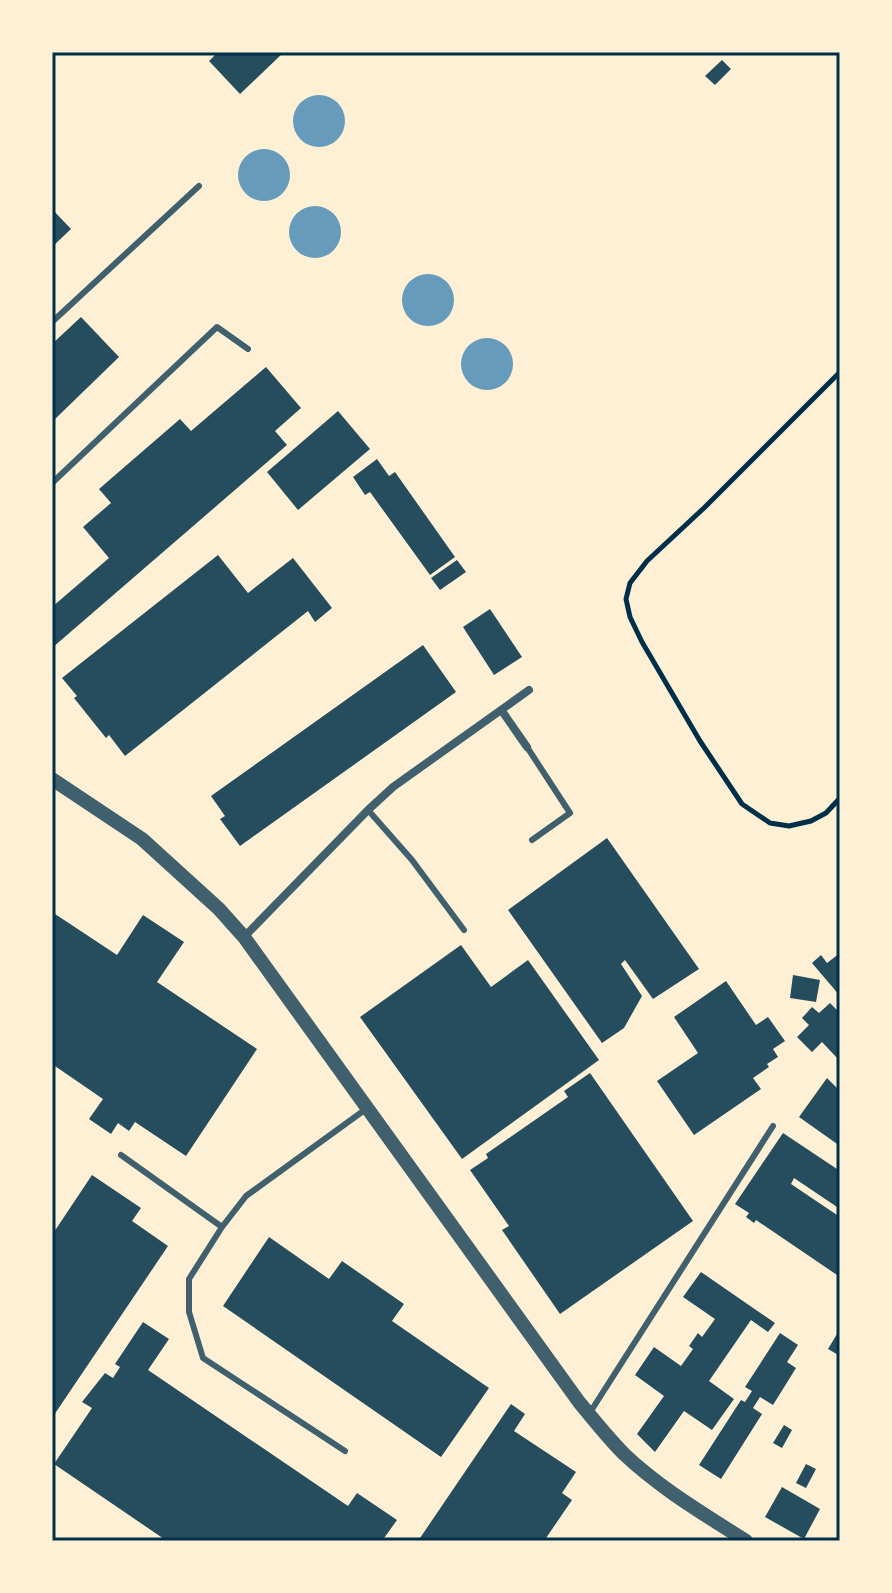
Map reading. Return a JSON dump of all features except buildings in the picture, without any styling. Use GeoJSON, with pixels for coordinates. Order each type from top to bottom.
{"type":"FeatureCollection","features":[{"type":"Feature","properties":{"kind":"street"},"geometry":{"type":"LineString","coordinates":[[244,937],[393,787],[529,690]]}},
{"type":"Feature","properties":{"kind":"street"},"geometry":{"type":"LineString","coordinates":[[502,711],[527,747]]}},
{"type":"Feature","properties":{"kind":"street"},"geometry":{"type":"LineString","coordinates":[[52,779],[142,839],[219,909],[244,937],[589,1414],[622,1452],[656,1481],[746,1541]]}},
{"type":"Feature","properties":{"kind":"lane"},"geometry":{"type":"LineString","coordinates":[[52,322],[199,186]]}},
{"type":"Feature","properties":{"kind":"lane"},"geometry":{"type":"LineString","coordinates":[[52,483],[217,327],[248,349]]}},
{"type":"Feature","properties":{"kind":"lane"},"geometry":{"type":"LineString","coordinates":[[527,747],[570,813],[532,840]]}},
{"type":"Feature","properties":{"kind":"lane"},"geometry":{"type":"LineString","coordinates":[[368,810],[412,860],[464,930]]}},
{"type":"Feature","properties":{"kind":"lane"},"geometry":{"type":"LineString","coordinates":[[345,1451],[203,1358],[189,1312],[189,1279],[246,1196],[366,1109]]}},
{"type":"Feature","properties":{"kind":"lane"},"geometry":{"type":"LineString","coordinates":[[589,1414],[773,1126]]}},
{"type":"Feature","properties":{"kind":"lane"},"geometry":{"type":"LineString","coordinates":[[121,1155],[222,1227]]}},
{"type":"Feature","properties":{"kind":"path"},"geometry":{"type":"LineString","coordinates":[[840,372],[647,561],[630,583],[626,599],[630,617],[642,642],[700,741],[742,804],[770,823],[789,826],[811,821],[826,813],[840,798]]}},
{"type":"Feature","properties":{"kind":"water"},"geometry":{"type":"Polygon","coordinates":[[[319,95],[337,103],[345,121],[337,139],[319,147],[301,139],[293,121],[301,103],[319,95]]]}},
{"type":"Feature","properties":{"kind":"water"},"geometry":{"type":"Polygon","coordinates":[[[264,149],[282,157],[290,175],[282,193],[264,201],[246,193],[238,175],[246,157],[264,149]]]}},
{"type":"Feature","properties":{"kind":"water"},"geometry":{"type":"Polygon","coordinates":[[[315,206],[334,213],[341,232],[334,251],[315,258],[296,251],[289,232],[296,213],[315,206]]]}},
{"type":"Feature","properties":{"kind":"water"},"geometry":{"type":"Polygon","coordinates":[[[428,274],[447,281],[454,300],[447,319],[428,326],[409,319],[402,300],[409,281],[428,274]]]}},
{"type":"Feature","properties":{"kind":"water"},"geometry":{"type":"Polygon","coordinates":[[[487,338],[505,346],[513,364],[505,382],[487,390],[469,382],[461,364],[469,346],[487,338]]]}}]}
